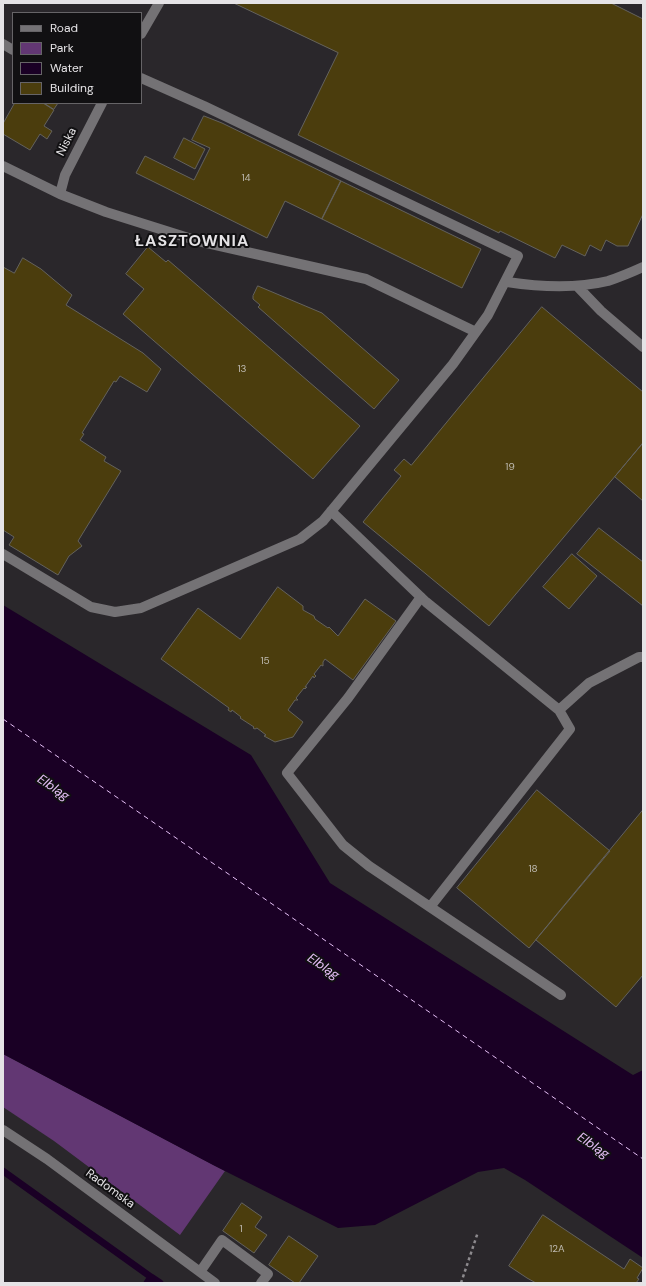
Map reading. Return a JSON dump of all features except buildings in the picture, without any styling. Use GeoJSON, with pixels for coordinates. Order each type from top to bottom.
{"type":"FeatureCollection","features":[{"type":"Feature","properties":{"kind":"street"},"geometry":{"type":"LineString","coordinates":[[142,32],[159,3]]}},
{"type":"Feature","properties":{"kind":"street"},"geometry":{"type":"LineString","coordinates":[[3,44],[12,49]]}},
{"type":"Feature","properties":{"kind":"street"},"geometry":{"type":"LineString","coordinates":[[3,554],[91,608],[115,612],[141,608],[300,539],[323,521],[453,364],[488,315],[518,256],[204,106],[142,78]]}},
{"type":"Feature","properties":{"kind":"street","name":"Niska"},"geometry":{"type":"LineString","coordinates":[[60,194],[65,175],[100,104]]}},
{"type":"Feature","properties":{"kind":"street"},"geometry":{"type":"LineString","coordinates":[[3,166],[60,194],[106,212],[198,241],[366,279],[476,332]]}},
{"type":"Feature","properties":{"kind":"street"},"geometry":{"type":"LineString","coordinates":[[506,282],[531,286],[577,286],[608,281],[643,267]]}},
{"type":"Feature","properties":{"kind":"street"},"geometry":{"type":"LineString","coordinates":[[577,286],[601,312],[643,347]]}},
{"type":"Feature","properties":{"kind":"street"},"geometry":{"type":"LineString","coordinates":[[331,511],[421,597],[559,710],[570,729],[430,907]]}},
{"type":"Feature","properties":{"kind":"street"},"geometry":{"type":"LineString","coordinates":[[421,597],[348,698],[287,773],[343,845],[369,866],[561,995]]}},
{"type":"Feature","properties":{"kind":"street"},"geometry":{"type":"LineString","coordinates":[[559,710],[589,683],[639,657],[643,657]]}},
{"type":"Feature","properties":{"kind":"street","name":"Radomska"},"geometry":{"type":"LineString","coordinates":[[3,1130],[47,1159],[215,1283]]}},
{"type":"Feature","properties":{"kind":"street"},"geometry":{"type":"LineString","coordinates":[[200,1272],[222,1240],[268,1274],[261,1283]]}},
{"type":"Feature","properties":{"kind":"path"},"geometry":{"type":"LineString","coordinates":[[462,1283],[478,1232]]}},
{"type":"Feature","properties":{"kind":"green space"},"geometry":{"type":"Polygon","coordinates":[[[3,1054],[225,1171],[180,1235],[54,1141],[3,1107],[3,1054]]]}},
{"type":"Feature","properties":{"kind":"water","name":"Elbląg"},"geometry":{"type":"Polygon","coordinates":[[[3,605],[251,755],[330,883],[633,1075],[643,1070],[643,1258],[525,1180],[504,1168],[478,1172],[375,1225],[338,1228],[213,1165],[3,1054],[3,605]]]}},
{"type":"Feature","properties":{"kind":"waterway"},"geometry":{"type":"LineString","coordinates":[[3,1171],[151,1277],[147,1283]]}},
{"type":"Feature","properties":{"kind":"waterway"},"geometry":{"type":"LineString","coordinates":[[151,1277],[160,1283]]}},
{"type":"Feature","properties":{"kind":"ferry route"},"geometry":{"type":"LineString","coordinates":[[3,719],[643,1159]]}},
{"type":"Feature","properties":{"kind":"district","name":"ŁASZTOWNIA"},"geometry":{"type":"Point","coordinates":[192,242]}}]}
